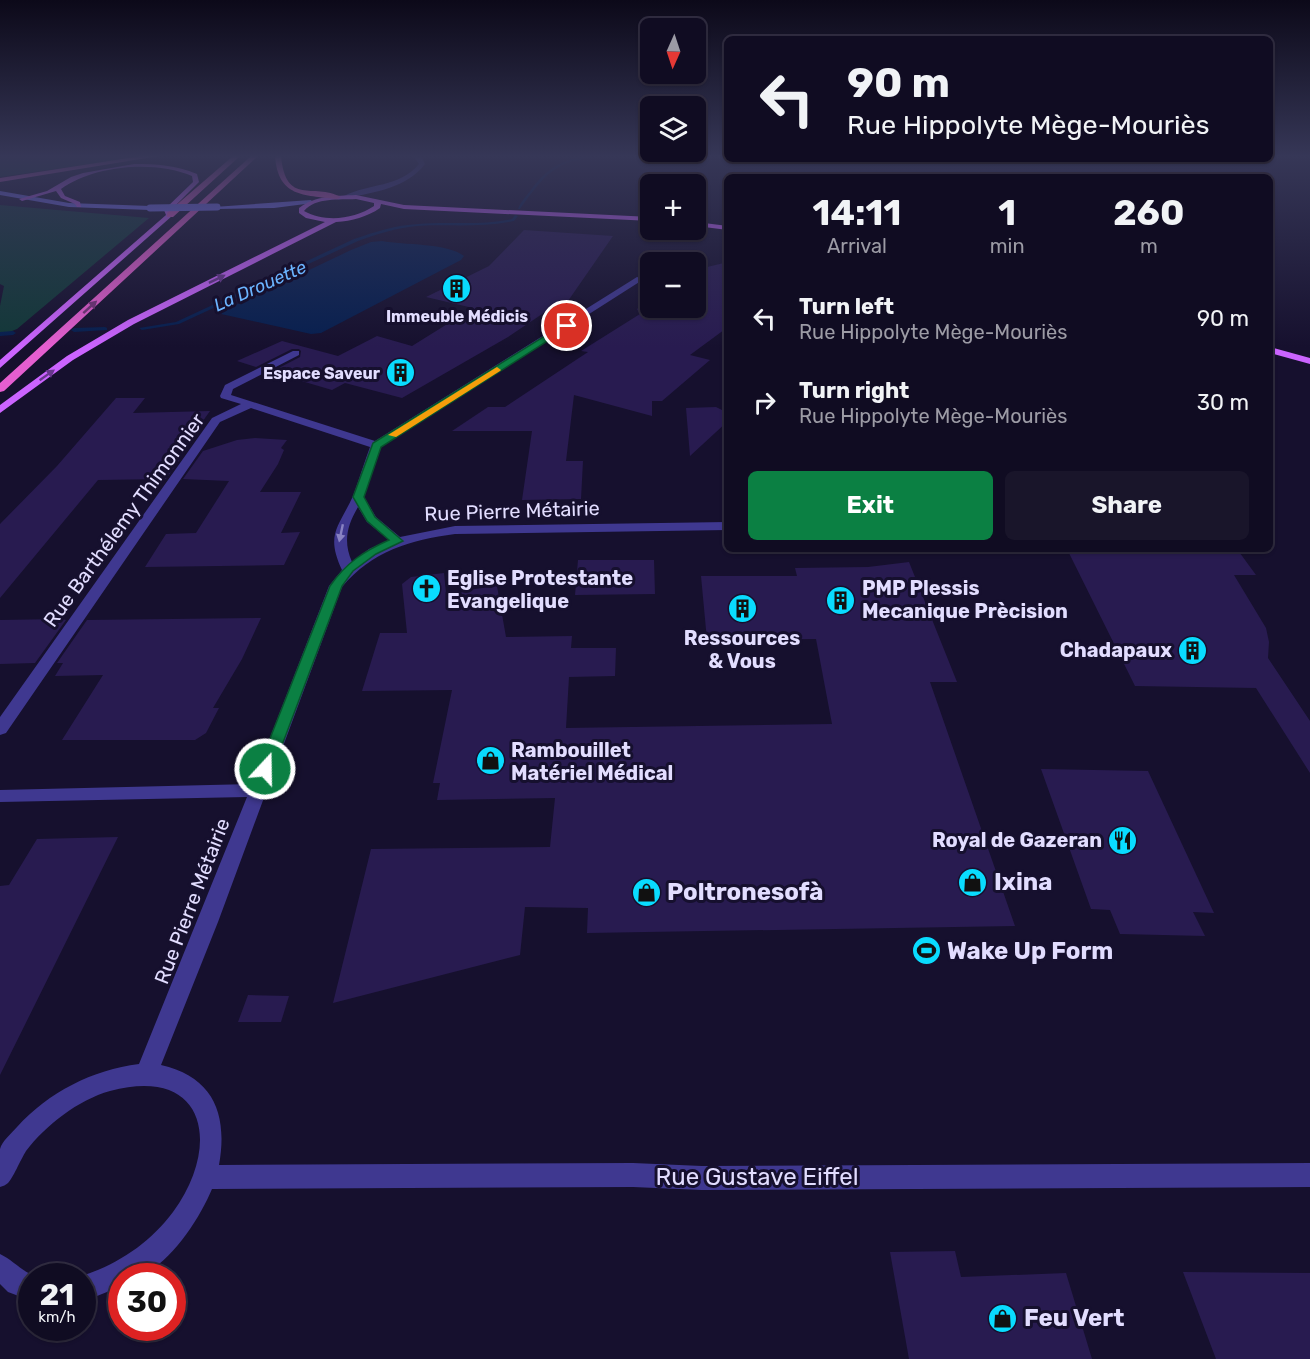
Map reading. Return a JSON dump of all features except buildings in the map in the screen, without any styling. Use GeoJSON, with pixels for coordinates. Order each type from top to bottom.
{"type":"FeatureCollection","features":[{"type":"Feature","properties":{"kind":"highway"},"geometry":{"type":"LineString","coordinates":[[0,389],[186,219]]}},
{"type":"Feature","properties":{"kind":"main road"},"geometry":{"type":"LineString","coordinates":[[0,365],[165,219]]}},
{"type":"Feature","properties":{"kind":"main road"},"geometry":{"type":"LineString","coordinates":[[0,410],[70,358],[131,322],[318,227],[339,219]]}},
{"type":"Feature","properties":{"kind":"main road"},"geometry":{"type":"LineString","coordinates":[[706,225],[724,228]]}},
{"type":"Feature","properties":{"kind":"main road"},"geometry":{"type":"LineString","coordinates":[[1273,351],[1310,361]]}},
{"type":"Feature","properties":{"kind":"main road"},"geometry":{"type":"LineString","coordinates":[[1273,360],[1310,370]]}},
{"type":"Feature","properties":{"kind":"street"},"geometry":{"type":"LineString","coordinates":[[348,568],[339,548],[341,527],[358,497],[376,445],[640,279]]}},
{"type":"Feature","properties":{"kind":"street"},"geometry":{"type":"LineString","coordinates":[[296,353],[229,387],[225,396],[376,445]]}},
{"type":"Feature","properties":{"kind":"street","name":"Rue Barthélemy Thimonnier"},"geometry":{"type":"LineString","coordinates":[[0,729],[216,420],[250,404]]}},
{"type":"Feature","properties":{"kind":"street"},"geometry":{"type":"LineString","coordinates":[[358,497],[371,519],[397,541]]}},
{"type":"Feature","properties":{"kind":"street","name":"Rue Pierre Métairie"},"geometry":{"type":"LineString","coordinates":[[146,1074],[208,922],[336,586],[348,568],[372,551],[397,541],[455,530],[724,526]]}},
{"type":"Feature","properties":{"kind":"street"},"geometry":{"type":"LineString","coordinates":[[0,796],[257,790]]}},
{"type":"Feature","properties":{"kind":"street"},"geometry":{"type":"LineString","coordinates":[[0,1175],[23,1138],[49,1112],[79,1092],[110,1079],[146,1074],[165,1076],[185,1085],[201,1100],[212,1127],[212,1151],[205,1177],[182,1220],[153,1252],[117,1276],[96,1284]]}},
{"type":"Feature","properties":{"kind":"street","name":"Rue Gustave Eiffel"},"geometry":{"type":"LineString","coordinates":[[205,1177],[633,1175],[702,1178],[1310,1175]]}},
{"type":"Feature","properties":{"kind":"street"},"geometry":{"type":"LineString","coordinates":[[0,1267],[18,1283]]}},
{"type":"Feature","properties":{"kind":"green space"},"geometry":{"type":"Polygon","coordinates":[[[0,219],[147,219],[17,329],[0,336],[0,306],[4,286],[0,284],[0,219]]]}},
{"type":"Feature","properties":{"kind":"water"},"geometry":{"type":"Polygon","coordinates":[[[382,241],[437,247],[464,256],[461,260],[321,333],[311,334],[221,314],[227,309],[351,250],[371,242],[382,241]]]}},
{"type":"Feature","properties":{"kind":"waterway","name":"La Drouette"},"geometry":{"type":"LineString","coordinates":[[142,328],[177,323],[356,240],[378,233],[415,225],[476,225],[513,219]]}},
{"type":"Feature","properties":{"kind":"waterway","name":"La Drouette"},"geometry":{"type":"LineString","coordinates":[[74,330],[105,329]]}},
{"type":"Feature","properties":{"kind":"waterway","name":"La Drouette"},"geometry":{"type":"LineString","coordinates":[[0,334],[13,333]]}},
{"type":"Feature","properties":{"kind":"slow traffic"},"geometry":{"type":"LineString","coordinates":[[393,435],[497,370]]}},
{"type":"Feature","properties":{"kind":"place","name":"Immeuble Médicis"},"geometry":{"type":"Point","coordinates":[457,288]}},
{"type":"Feature","properties":{"kind":"place","name":"Espace Saveur"},"geometry":{"type":"Point","coordinates":[401,373]}},
{"type":"Feature","properties":{"kind":"place","name":"Eglise Protestante Evangelique"},"geometry":{"type":"Point","coordinates":[426,589]}},
{"type":"Feature","properties":{"kind":"place","name":"PMP Plessis Mecanique Prècision"},"geometry":{"type":"Point","coordinates":[841,600]}},
{"type":"Feature","properties":{"kind":"place","name":"Ressources & Vous"},"geometry":{"type":"Point","coordinates":[742,608]}},
{"type":"Feature","properties":{"kind":"place","name":"Chadapaux"},"geometry":{"type":"Point","coordinates":[1193,650]}},
{"type":"Feature","properties":{"kind":"place","name":"Rambouillet Matériel Médical"},"geometry":{"type":"Point","coordinates":[490,761]}},
{"type":"Feature","properties":{"kind":"place","name":"Royal de Gazeran"},"geometry":{"type":"Point","coordinates":[1123,840]}},
{"type":"Feature","properties":{"kind":"place","name":"Ixina"},"geometry":{"type":"Point","coordinates":[973,882]}},
{"type":"Feature","properties":{"kind":"place","name":"Poltronesofà"},"geometry":{"type":"Point","coordinates":[646,892]}},
{"type":"Feature","properties":{"kind":"place","name":"Wake Up Form"},"geometry":{"type":"Point","coordinates":[926,951]}},
{"type":"Feature","properties":{"kind":"place","name":"Feu Vert"},"geometry":{"type":"Point","coordinates":[1003,1318]}},
{"type":"Feature","properties":{"kind":"route"},"geometry":{"type":"LineString","coordinates":[[265,769],[336,586],[348,568],[372,551],[397,541],[371,519],[358,497],[376,445],[567,326]]}}]}
